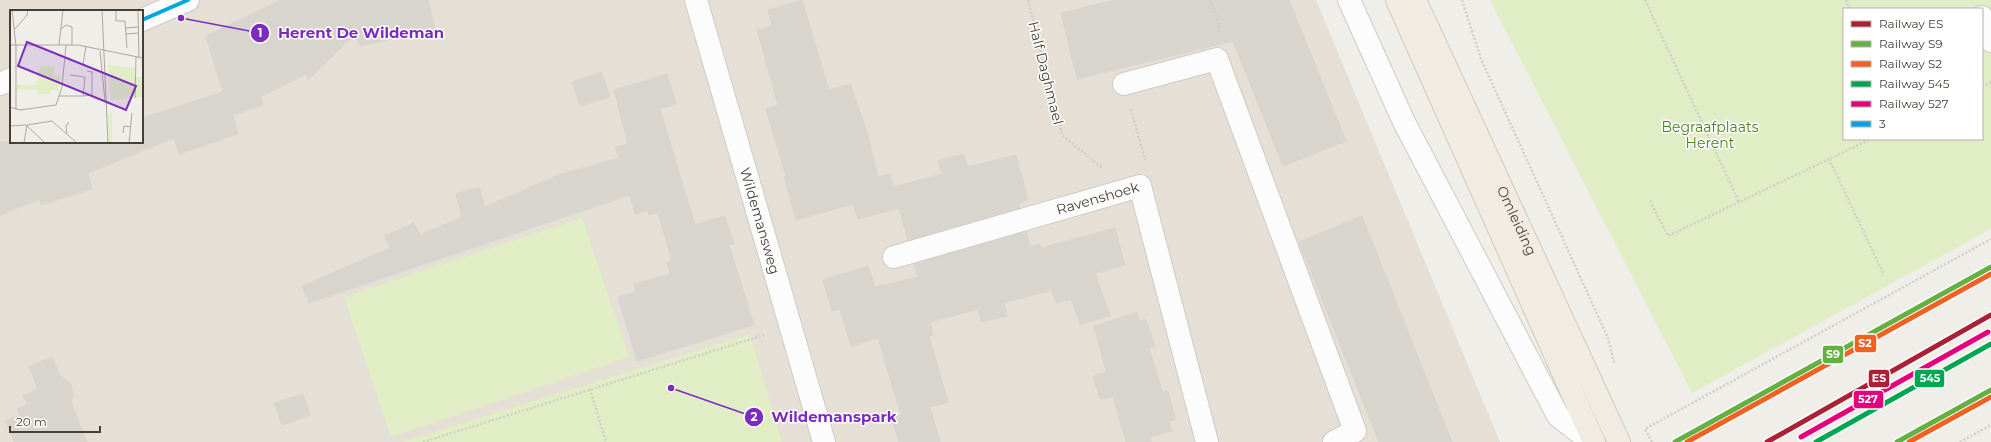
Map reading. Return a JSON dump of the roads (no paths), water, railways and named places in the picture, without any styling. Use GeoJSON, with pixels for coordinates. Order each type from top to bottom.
{"type":"FeatureCollection","features":[{"type":"Feature","properties":{"kind":"main road","name":"Omleiding"},"geometry":{"type":"LineString","coordinates":[[1397,0],[1593,442]]}},
{"type":"Feature","properties":{"kind":"main road","name":"Omleiding"},"geometry":{"type":"LineString","coordinates":[[1415,0],[1618,442]]}},
{"type":"Feature","properties":{"kind":"street"},"geometry":{"type":"LineString","coordinates":[[143,20],[188,0]]}},
{"type":"Feature","properties":{"kind":"street","name":"Wildemansweg"},"geometry":{"type":"LineString","coordinates":[[696,0],[824,442]]}},
{"type":"Feature","properties":{"kind":"street"},"geometry":{"type":"LineString","coordinates":[[1349,0],[1404,122],[1558,416],[1593,442]]}},
{"type":"Feature","properties":{"kind":"street"},"geometry":{"type":"LineString","coordinates":[[1983,20],[1991,41]]}},
{"type":"Feature","properties":{"kind":"street"},"geometry":{"type":"LineString","coordinates":[[1124,84],[1217,58],[1355,431],[1334,442]]}},
{"type":"Feature","properties":{"kind":"street"},"geometry":{"type":"LineString","coordinates":[[0,84],[10,79]]}},
{"type":"Feature","properties":{"kind":"street","name":"Ravenshoek"},"geometry":{"type":"LineString","coordinates":[[894,257],[1140,186],[1207,442]]}},
{"type":"Feature","properties":{"kind":"rail line","name":"S9"},"geometry":{"type":"LineString","coordinates":[[1675,442],[1991,267]]}},
{"type":"Feature","properties":{"kind":"rail line","name":"S2"},"geometry":{"type":"LineString","coordinates":[[1687,442],[1991,274]]}},
{"type":"Feature","properties":{"kind":"rail line","name":"ES"},"geometry":{"type":"LineString","coordinates":[[1767,442],[1991,315]]}},
{"type":"Feature","properties":{"kind":"rail line","name":"527"},"geometry":{"type":"LineString","coordinates":[[1801,437],[1988,332]]}},
{"type":"Feature","properties":{"kind":"rail line","name":"545"},"geometry":{"type":"LineString","coordinates":[[1816,442],[1991,344]]}},
{"type":"Feature","properties":{"kind":"rail line","name":"S9"},"geometry":{"type":"LineString","coordinates":[[1897,442],[1991,390]]}},
{"type":"Feature","properties":{"kind":"rail line","name":"S2"},"geometry":{"type":"LineString","coordinates":[[1909,442],[1991,397]]}},
{"type":"Feature","properties":{"kind":"place","name":"Herent De Wildeman"},"geometry":{"type":"Point","coordinates":[181,18]}},
{"type":"Feature","properties":{"kind":"place","name":"Wildemanspark"},"geometry":{"type":"Point","coordinates":[671,388]}},
{"type":"Feature","properties":{"kind":"park label","name":"Begraafplaats Herent"},"geometry":{"type":"Point","coordinates":[1710,136]}}]}
